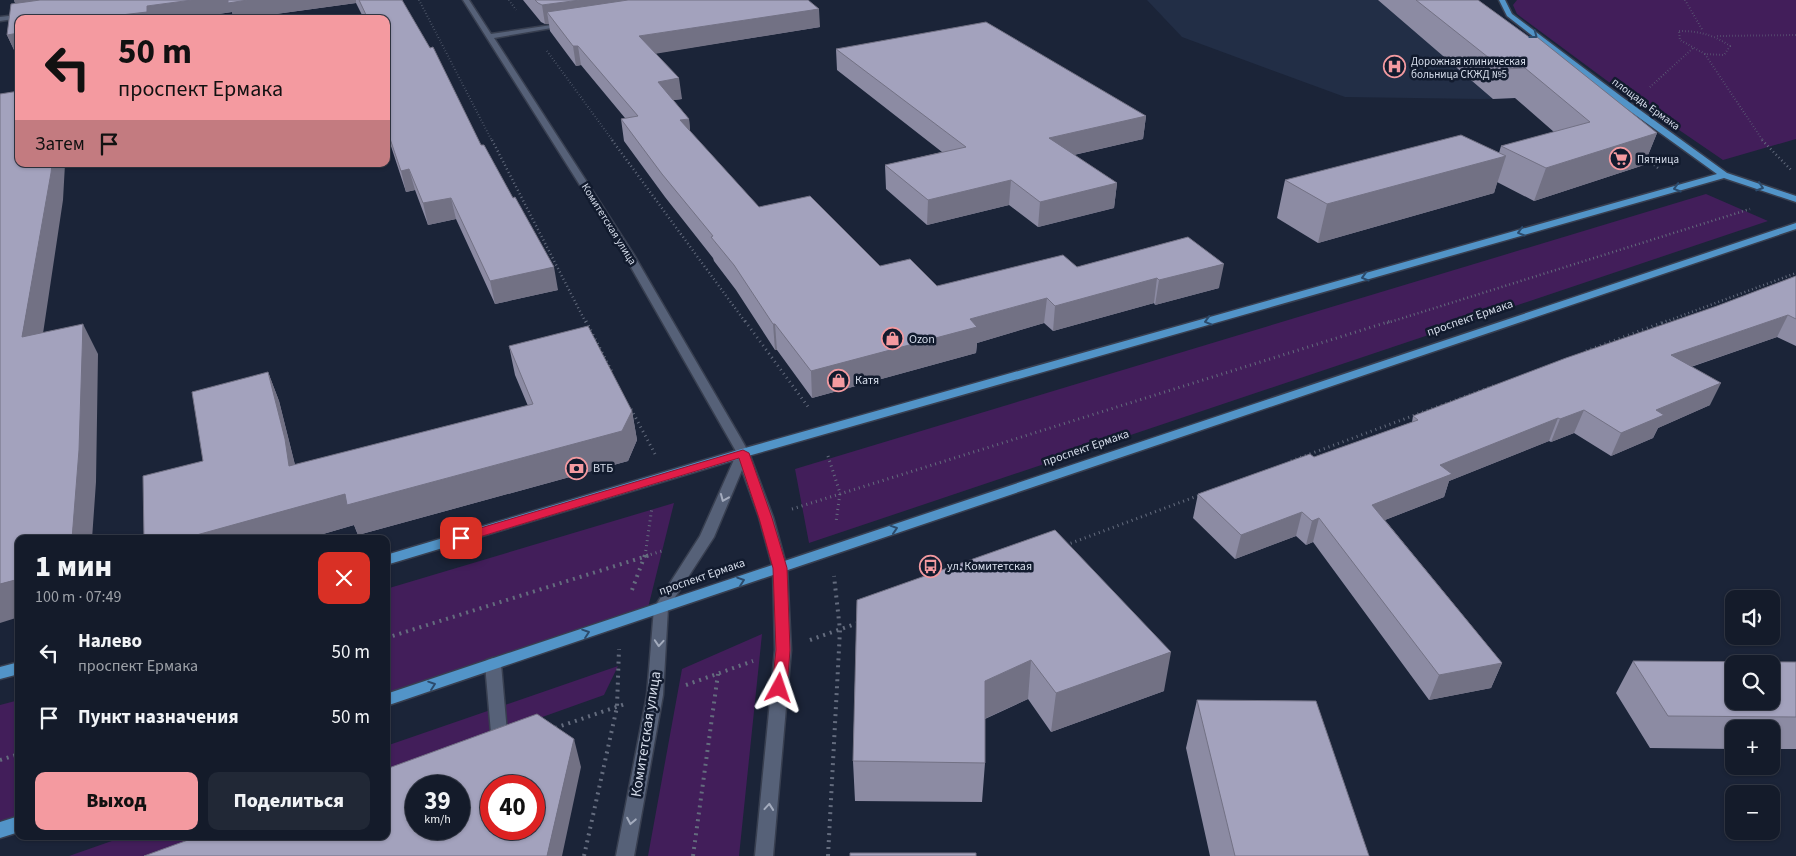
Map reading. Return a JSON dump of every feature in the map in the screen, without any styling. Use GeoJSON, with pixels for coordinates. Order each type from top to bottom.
{"type":"FeatureCollection","features":[{"type":"Feature","properties":{"kind":"main road","name":"площадь Ермака"},"geometry":{"type":"LineString","coordinates":[[1502,0],[1509,15],[1619,99],[1724,175],[1793,198]]}},
{"type":"Feature","properties":{"kind":"main road"},"geometry":{"type":"LineString","coordinates":[[390,559],[743,453],[1724,175]]}},
{"type":"Feature","properties":{"kind":"main road","name":"проспект Ермака"},"geometry":{"type":"LineString","coordinates":[[390,699],[1796,226]]}},
{"type":"Feature","properties":{"kind":"main road"},"geometry":{"type":"LineString","coordinates":[[0,674],[15,669]]}},
{"type":"Feature","properties":{"kind":"main road"},"geometry":{"type":"LineString","coordinates":[[0,830],[15,825]]}},
{"type":"Feature","properties":{"kind":"street","name":"Комитетская улица"},"geometry":{"type":"LineString","coordinates":[[466,0],[491,36],[629,256],[743,453],[766,518],[780,568],[783,650],[764,856]]}},
{"type":"Feature","properties":{"kind":"street"},"geometry":{"type":"LineString","coordinates":[[0,19],[15,17]]}},
{"type":"Feature","properties":{"kind":"street"},"geometry":{"type":"LineString","coordinates":[[491,36],[570,24]]}},
{"type":"Feature","properties":{"kind":"street","name":"Комитетская улица"},"geometry":{"type":"LineString","coordinates":[[624,856],[655,695],[661,608],[707,537],[743,453]]}},
{"type":"Feature","properties":{"kind":"street"},"geometry":{"type":"LineString","coordinates":[[494,664],[500,746]]}},
{"type":"Feature","properties":{"kind":"path"},"geometry":{"type":"LineString","coordinates":[[419,0],[616,380]]}},
{"type":"Feature","properties":{"kind":"path"},"geometry":{"type":"LineString","coordinates":[[509,0],[813,413],[840,493],[832,550],[840,630],[828,856]]}},
{"type":"Feature","properties":{"kind":"path"},"geometry":{"type":"LineString","coordinates":[[1685,0],[1704,32]]}},
{"type":"Feature","properties":{"kind":"path"},"geometry":{"type":"LineString","coordinates":[[1679,31],[1704,32],[1716,36],[1730,46],[1729,50],[1724,55],[1705,54],[1680,40],[1679,31]]}},
{"type":"Feature","properties":{"kind":"path"},"geometry":{"type":"LineString","coordinates":[[1716,36],[1796,35]]}},
{"type":"Feature","properties":{"kind":"path"},"geometry":{"type":"LineString","coordinates":[[1650,86],[1693,48]]}},
{"type":"Feature","properties":{"kind":"path"},"geometry":{"type":"LineString","coordinates":[[1705,54],[1768,147],[1796,175]]}},
{"type":"Feature","properties":{"kind":"path"},"geometry":{"type":"LineString","coordinates":[[1645,157],[1660,170],[1650,172]]}},
{"type":"Feature","properties":{"kind":"path"},"geometry":{"type":"LineString","coordinates":[[766,518],[840,493],[1793,198]]}},
{"type":"Feature","properties":{"kind":"path"},"geometry":{"type":"LineString","coordinates":[[1582,353],[1796,273]]}},
{"type":"Feature","properties":{"kind":"path"},"geometry":{"type":"LineString","coordinates":[[1285,464],[1498,384]]}},
{"type":"Feature","properties":{"kind":"path"},"geometry":{"type":"LineString","coordinates":[[584,856],[617,707],[620,622],[645,557],[656,480],[657,459],[630,406]]}},
{"type":"Feature","properties":{"kind":"path"},"geometry":{"type":"LineString","coordinates":[[1062,547],[1202,495]]}},
{"type":"Feature","properties":{"kind":"path"},"geometry":{"type":"LineString","coordinates":[[390,637],[707,537]]}},
{"type":"Feature","properties":{"kind":"path"},"geometry":{"type":"LineString","coordinates":[[617,707],[718,674],[868,619]]}},
{"type":"Feature","properties":{"kind":"path"},"geometry":{"type":"LineString","coordinates":[[693,856],[718,674]]}},
{"type":"Feature","properties":{"kind":"path"},"geometry":{"type":"LineString","coordinates":[[0,760],[15,755]]}},
{"type":"Feature","properties":{"kind":"shaded area","name":"Дорожная клиническая больница СКЖД №5"},"geometry":{"type":"Polygon","coordinates":[[[1147,0],[1444,0],[1565,97],[1482,99],[1345,97],[1182,37],[1147,0]]]}},
{"type":"Feature","properties":{"kind":"shaded area"},"geometry":{"type":"Polygon","coordinates":[[[1517,0],[1796,0],[1796,139],[1723,160],[1606,80],[1517,14],[1513,5],[1517,0]]]}},
{"type":"Feature","properties":{"kind":"shaded area"},"geometry":{"type":"Polygon","coordinates":[[[1706,194],[1768,221],[809,543],[795,469],[1706,194]]]}},
{"type":"Feature","properties":{"kind":"shaded area"},"geometry":{"type":"Polygon","coordinates":[[[674,503],[647,612],[390,698],[390,588],[674,503]]]}},
{"type":"Feature","properties":{"kind":"shaded area"},"geometry":{"type":"Polygon","coordinates":[[[762,634],[739,856],[648,856],[682,669],[762,634]]]}},
{"type":"Feature","properties":{"kind":"shaded area"},"geometry":{"type":"Polygon","coordinates":[[[618,666],[604,695],[390,772],[390,745],[618,666]]]}},
{"type":"Feature","properties":{"kind":"shaded area"},"geometry":{"type":"Polygon","coordinates":[[[15,701],[15,822],[0,827],[0,705],[15,701]]]}},
{"type":"Feature","properties":{"kind":"shaded area"},"geometry":{"type":"Polygon","coordinates":[[[115,840],[198,840],[154,856],[69,856],[115,840]]]}},
{"type":"Feature","properties":{"kind":"building"},"geometry":{"type":"Polygon","coordinates":[[[40,0],[192,0],[147,6],[147,12],[121,15],[15,15],[15,34],[7,35],[11,4],[40,0]]]}},
{"type":"Feature","properties":{"kind":"building"},"geometry":{"type":"Polygon","coordinates":[[[228,0],[248,0],[228,3],[228,0]]]}},
{"type":"Feature","properties":{"kind":"building"},"geometry":{"type":"Polygon","coordinates":[[[359,0],[402,0],[430,48],[433,47],[481,145],[484,145],[554,267],[490,281],[451,198],[423,203],[409,169],[401,171],[390,139],[390,15],[366,15],[359,0]]]}},
{"type":"Feature","properties":{"kind":"building"},"geometry":{"type":"Polygon","coordinates":[[[535,0],[580,0],[542,5],[535,0]]]}},
{"type":"Feature","properties":{"kind":"building"},"geometry":{"type":"Polygon","coordinates":[[[628,0],[808,0],[819,9],[639,36],[679,78],[658,82],[689,119],[680,120],[759,207],[810,196],[880,266],[910,259],[937,286],[1063,255],[1077,267],[1188,237],[1224,264],[1159,280],[1157,278],[1055,306],[1047,298],[970,319],[977,327],[811,371],[775,324],[773,324],[734,265],[711,237],[713,236],[662,174],[621,119],[638,116],[578,46],[573,46],[547,12],[628,0]]]}},
{"type":"Feature","properties":{"kind":"building"},"geometry":{"type":"Polygon","coordinates":[[[1416,0],[1478,0],[1529,37],[1537,37],[1657,133],[1546,168],[1501,146],[1590,122],[1525,68],[1503,69],[1416,0]]]}},
{"type":"Feature","properties":{"kind":"building"},"geometry":{"type":"Polygon","coordinates":[[[986,22],[1146,116],[1049,138],[1117,183],[1040,202],[1011,180],[928,200],[885,165],[966,147],[836,49],[986,22]]]}},
{"type":"Feature","properties":{"kind":"building"},"geometry":{"type":"Polygon","coordinates":[[[15,92],[15,167],[52,167],[22,337],[83,324],[79,450],[72,535],[15,535],[15,580],[0,584],[0,94],[15,92]]]}},
{"type":"Feature","properties":{"kind":"building"},"geometry":{"type":"Polygon","coordinates":[[[1461,135],[1506,156],[1327,204],[1285,180],[1461,135]]]}},
{"type":"Feature","properties":{"kind":"building"},"geometry":{"type":"Polygon","coordinates":[[[1796,276],[1796,319],[1788,315],[1671,355],[1721,383],[1656,410],[1664,415],[1621,433],[1584,410],[1560,419],[1558,418],[1440,465],[1452,474],[1372,505],[1502,663],[1439,675],[1319,518],[1312,521],[1302,512],[1241,535],[1198,494],[1310,454],[1314,457],[1418,420],[1413,416],[1566,358],[1717,306],[1796,276]]]}},
{"type":"Feature","properties":{"kind":"building"},"geometry":{"type":"Polygon","coordinates":[[[588,326],[632,411],[622,431],[347,505],[345,494],[196,535],[144,535],[143,476],[203,461],[192,392],[268,372],[285,439],[289,466],[533,404],[509,346],[588,326]]]}},
{"type":"Feature","properties":{"kind":"building"},"geometry":{"type":"Polygon","coordinates":[[[1055,530],[1171,652],[1056,693],[1031,660],[985,681],[985,763],[853,761],[857,600],[1055,530]]]}},
{"type":"Feature","properties":{"kind":"building"},"geometry":{"type":"Polygon","coordinates":[[[1633,661],[1725,662],[1725,710],[1780,710],[1780,662],[1796,662],[1796,717],[1668,716],[1633,661]]]}},
{"type":"Feature","properties":{"kind":"building"},"geometry":{"type":"Polygon","coordinates":[[[1197,700],[1316,701],[1369,856],[1235,856],[1197,700]]]}},
{"type":"Feature","properties":{"kind":"building"},"geometry":{"type":"Polygon","coordinates":[[[537,714],[574,739],[547,856],[144,856],[188,840],[390,840],[390,768],[537,714]]]}},
{"type":"Feature","properties":{"kind":"building"},"geometry":{"type":"Polygon","coordinates":[[[850,853],[976,853],[976,856],[850,856],[850,853]]]}},
{"type":"Feature","properties":{"kind":"place","name":"Дорожная клиническая больница СКЖД №5"},"geometry":{"type":"Point","coordinates":[1395,67]}},
{"type":"Feature","properties":{"kind":"place","name":"Пятница"},"geometry":{"type":"Point","coordinates":[1621,159]}},
{"type":"Feature","properties":{"kind":"place","name":"Ozon"},"geometry":{"type":"Point","coordinates":[893,339]}},
{"type":"Feature","properties":{"kind":"place","name":"Катя"},"geometry":{"type":"Point","coordinates":[839,380]}},
{"type":"Feature","properties":{"kind":"place","name":"ВТБ"},"geometry":{"type":"Point","coordinates":[577,468]}},
{"type":"Feature","properties":{"kind":"place","name":"ул. Комитетская"},"geometry":{"type":"Point","coordinates":[931,566]}},
{"type":"Feature","properties":{"kind":"route"},"geometry":{"type":"LineString","coordinates":[[461,538],[743,453],[766,518],[780,568],[783,650],[779,688]]}}]}
